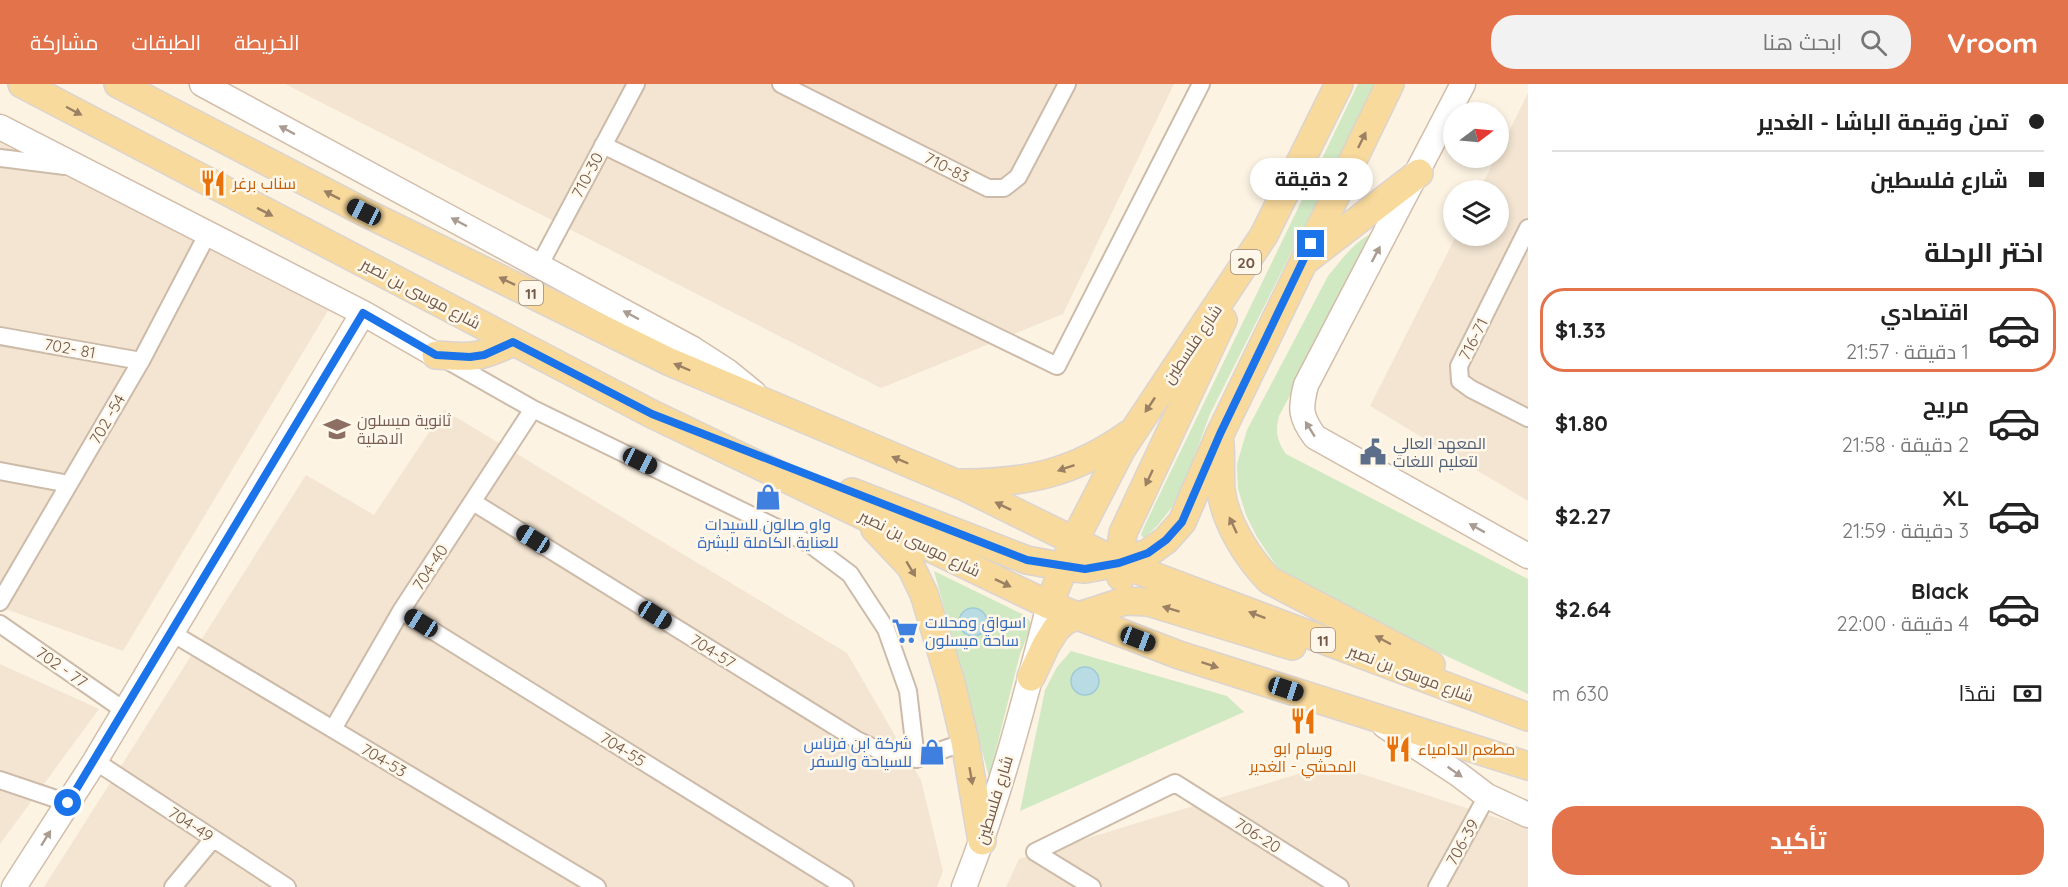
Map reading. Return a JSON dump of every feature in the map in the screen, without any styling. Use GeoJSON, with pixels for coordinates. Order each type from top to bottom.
{"type":"FeatureCollection","features":[{"type":"Feature","properties":{"kind":"main road","name":"شارع موسى بن نصير"},"geometry":{"type":"LineString","coordinates":[[22,84],[652,414],[1049,605],[1179,655],[1528,766]]}},
{"type":"Feature","properties":{"kind":"main road","name":"شارع موسى بن نصير"},"geometry":{"type":"LineString","coordinates":[[118,84],[364,212],[670,362],[954,483],[1119,563],[1528,717]]}},
{"type":"Feature","properties":{"kind":"main road","name":"شارع فلسطين"},"geometry":{"type":"LineString","coordinates":[[1049,605],[1074,541],[1121,450],[1264,235],[1339,84]]}},
{"type":"Feature","properties":{"kind":"main road"},"geometry":{"type":"LineString","coordinates":[[652,414],[1027,560],[1085,569],[1119,563],[1148,553],[1166,540],[1182,522],[1220,434],[1390,84]]}},
{"type":"Feature","properties":{"kind":"main road"},"geometry":{"type":"LineString","coordinates":[[1301,265],[1419,173]]}},
{"type":"Feature","properties":{"kind":"main road"},"geometry":{"type":"LineString","coordinates":[[1179,655],[1149,630],[1125,601],[1119,563],[1124,533],[1264,235]]}},
{"type":"Feature","properties":{"kind":"main road"},"geometry":{"type":"LineString","coordinates":[[436,355],[470,357],[484,355],[513,342]]}},
{"type":"Feature","properties":{"kind":"main road"},"geometry":{"type":"LineString","coordinates":[[954,483],[1007,481],[1048,474],[1068,468],[1104,451],[1134,430]]}},
{"type":"Feature","properties":{"kind":"main road"},"geometry":{"type":"LineString","coordinates":[[1220,434],[1221,491],[1227,512],[1251,557],[1269,580],[1528,717]]}},
{"type":"Feature","properties":{"kind":"main road"},"geometry":{"type":"LineString","coordinates":[[856,512],[899,552],[911,567],[920,585],[941,645],[965,742],[982,841]]}},
{"type":"Feature","properties":{"kind":"main road"},"geometry":{"type":"LineString","coordinates":[[1030,677],[1056,629],[1066,620],[1125,601],[1148,602],[1528,717]]}},
{"type":"Feature","properties":{"kind":"street"},"geometry":{"type":"LineString","coordinates":[[202,84],[693,349],[727,371],[767,404]]}},
{"type":"Feature","properties":{"kind":"street","name":"710-30"},"geometry":{"type":"LineString","coordinates":[[539,266],[636,84]]}},
{"type":"Feature","properties":{"kind":"street","name":"710-83"},"geometry":{"type":"LineString","coordinates":[[781,84],[988,188],[1004,188],[1018,177],[1067,84]]}},
{"type":"Feature","properties":{"kind":"street"},"geometry":{"type":"LineString","coordinates":[[603,145],[1057,366],[1201,84]]}},
{"type":"Feature","properties":{"kind":"street"},"geometry":{"type":"LineString","coordinates":[[1463,84],[1419,173],[1306,385],[1301,406],[1306,426],[1325,444],[1528,556]]}},
{"type":"Feature","properties":{"kind":"street"},"geometry":{"type":"LineString","coordinates":[[0,127],[363,313],[533,409],[810,544],[850,574],[886,629],[908,691],[916,759],[965,742]]}},
{"type":"Feature","properties":{"kind":"street"},"geometry":{"type":"LineString","coordinates":[[0,158],[78,167]]}},
{"type":"Feature","properties":{"kind":"street","name":"716-71"},"geometry":{"type":"LineString","coordinates":[[1528,228],[1459,366],[1460,381],[1528,418]]}},
{"type":"Feature","properties":{"kind":"street","name":"702 -54"},"geometry":{"type":"LineString","coordinates":[[0,602],[141,361],[208,233]]}},
{"type":"Feature","properties":{"kind":"street"},"geometry":{"type":"LineString","coordinates":[[14,887],[95,761],[363,313]]}},
{"type":"Feature","properties":{"kind":"street","name":"702- 81"},"geometry":{"type":"LineString","coordinates":[[0,336],[141,361]]}},
{"type":"Feature","properties":{"kind":"street","name":"704-40"},"geometry":{"type":"LineString","coordinates":[[333,729],[401,611],[533,409]]}},
{"type":"Feature","properties":{"kind":"street"},"geometry":{"type":"LineString","coordinates":[[0,471],[69,484]]}},
{"type":"Feature","properties":{"kind":"street","name":"704-57"},"geometry":{"type":"LineString","coordinates":[[473,502],[857,740],[883,752],[916,759]]}},
{"type":"Feature","properties":{"kind":"street","name":"شارع فلسطين"},"geometry":{"type":"LineString","coordinates":[[964,887],[982,841],[1049,605]]}},
{"type":"Feature","properties":{"kind":"street","name":"704-55"},"geometry":{"type":"LineString","coordinates":[[401,611],[845,887]]}},
{"type":"Feature","properties":{"kind":"street","name":"702 - 77"},"geometry":{"type":"LineString","coordinates":[[0,624],[125,711]]}},
{"type":"Feature","properties":{"kind":"street","name":"704-53"},"geometry":{"type":"LineString","coordinates":[[172,633],[597,887]]}},
{"type":"Feature","properties":{"kind":"street"},"geometry":{"type":"LineString","coordinates":[[1372,717],[1487,796],[1528,815]]}},
{"type":"Feature","properties":{"kind":"street","name":"704-49"},"geometry":{"type":"LineString","coordinates":[[95,761],[287,887]]}},
{"type":"Feature","properties":{"kind":"street"},"geometry":{"type":"LineString","coordinates":[[0,780],[68,803]]}},
{"type":"Feature","properties":{"kind":"street","name":"706-20"},"geometry":{"type":"LineString","coordinates":[[1092,887],[1035,852],[1175,783],[1340,887]]}},
{"type":"Feature","properties":{"kind":"street","name":"706-39"},"geometry":{"type":"LineString","coordinates":[[1437,887],[1487,796]]}},
{"type":"Feature","properties":{"kind":"street"},"geometry":{"type":"LineString","coordinates":[[173,887],[213,839]]}},
{"type":"Feature","properties":{"kind":"shaded area"},"geometry":{"type":"Polygon","coordinates":[[[285,84],[1174,84],[1063,314],[881,388],[285,84]]]}},
{"type":"Feature","properties":{"kind":"shaded area"},"geometry":{"type":"Polygon","coordinates":[[[1528,93],[1528,501],[1370,406],[1451,246],[1509,246],[1509,180],[1484,180],[1491,168],[1509,168],[1509,132],[1528,93]]]}},
{"type":"Feature","properties":{"kind":"shaded area"},"geometry":{"type":"Polygon","coordinates":[[[0,143],[329,309],[123,651],[0,607],[0,143]]]}},
{"type":"Feature","properties":{"kind":"shaded area"},"geometry":{"type":"Polygon","coordinates":[[[444,410],[847,653],[921,780],[943,871],[937,887],[44,887],[306,475],[374,515],[444,410]]]}},
{"type":"Feature","properties":{"kind":"shaded area"},"geometry":{"type":"Polygon","coordinates":[[[0,664],[99,709],[0,844],[0,664]]]}},
{"type":"Feature","properties":{"kind":"shaded area"},"geometry":{"type":"Polygon","coordinates":[[[1331,764],[1528,828],[1528,887],[1006,887],[1019,859],[1331,764]]]}},
{"type":"Feature","properties":{"kind":"green space"},"geometry":{"type":"Polygon","coordinates":[[[1358,84],[1376,84],[1210,414],[1179,498],[1158,525],[1144,538],[1141,535],[1144,527],[1358,84]]]}},
{"type":"Feature","properties":{"kind":"green space"},"geometry":{"type":"Polygon","coordinates":[[[1369,235],[1371,238],[1368,248],[1279,416],[1277,432],[1279,440],[1286,454],[1528,579],[1528,694],[1354,613],[1307,587],[1277,567],[1257,537],[1246,515],[1238,489],[1237,464],[1247,430],[1328,276],[1352,248],[1369,235]]]}},
{"type":"Feature","properties":{"kind":"green space"},"geometry":{"type":"Polygon","coordinates":[[[934,571],[1024,615],[1030,621],[1031,627],[1020,654],[989,777],[934,571]]]}},
{"type":"Feature","properties":{"kind":"green space"},"geometry":{"type":"Polygon","coordinates":[[[1071,651],[1227,696],[1244,712],[1020,811],[1045,690],[1057,667],[1071,651]]]}},
{"type":"Feature","properties":{"kind":"water"},"geometry":{"type":"Polygon","coordinates":[[[973,608],[983,612],[987,622],[983,632],[973,636],[963,632],[959,622],[963,612],[973,608]]]}},
{"type":"Feature","properties":{"kind":"water"},"geometry":{"type":"Polygon","coordinates":[[[1085,667],[1095,671],[1099,681],[1095,691],[1085,695],[1075,691],[1071,681],[1075,671],[1085,667]]]}},
{"type":"Feature","properties":{"kind":"place","name":"سناب برغر"},"geometry":{"type":"Point","coordinates":[213,183]}},
{"type":"Feature","properties":{"kind":"place","name":"ثانوية ميسلون الاهلية"},"geometry":{"type":"Point","coordinates":[337,429]}},
{"type":"Feature","properties":{"kind":"place","name":"المعهد العالي لتعليم اللغات"},"geometry":{"type":"Point","coordinates":[1373,452]}},
{"type":"Feature","properties":{"kind":"place","name":"واو صالون للسيدات للعناية الكاملة للبشرة"},"geometry":{"type":"Point","coordinates":[768,497]}},
{"type":"Feature","properties":{"kind":"place","name":"اسواق ومحلات ساحة ميسلون"},"geometry":{"type":"Point","coordinates":[905,631]}},
{"type":"Feature","properties":{"kind":"place","name":"وسام ابو المحشي - الغدير"},"geometry":{"type":"Point","coordinates":[1303,721]}},
{"type":"Feature","properties":{"kind":"place","name":"مطعم الدامياء"},"geometry":{"type":"Point","coordinates":[1398,749]}},
{"type":"Feature","properties":{"kind":"place","name":"شركة ابن فرناس للسياحة والسفر"},"geometry":{"type":"Point","coordinates":[932,752]}},
{"type":"Feature","properties":{"kind":"route"},"geometry":{"type":"LineString","coordinates":[[68,803],[363,313],[436,355],[470,357],[484,355],[513,342],[652,414],[1027,560],[1085,569],[1119,563],[1148,553],[1166,540],[1182,522],[1220,434],[1311,244]]}}]}
